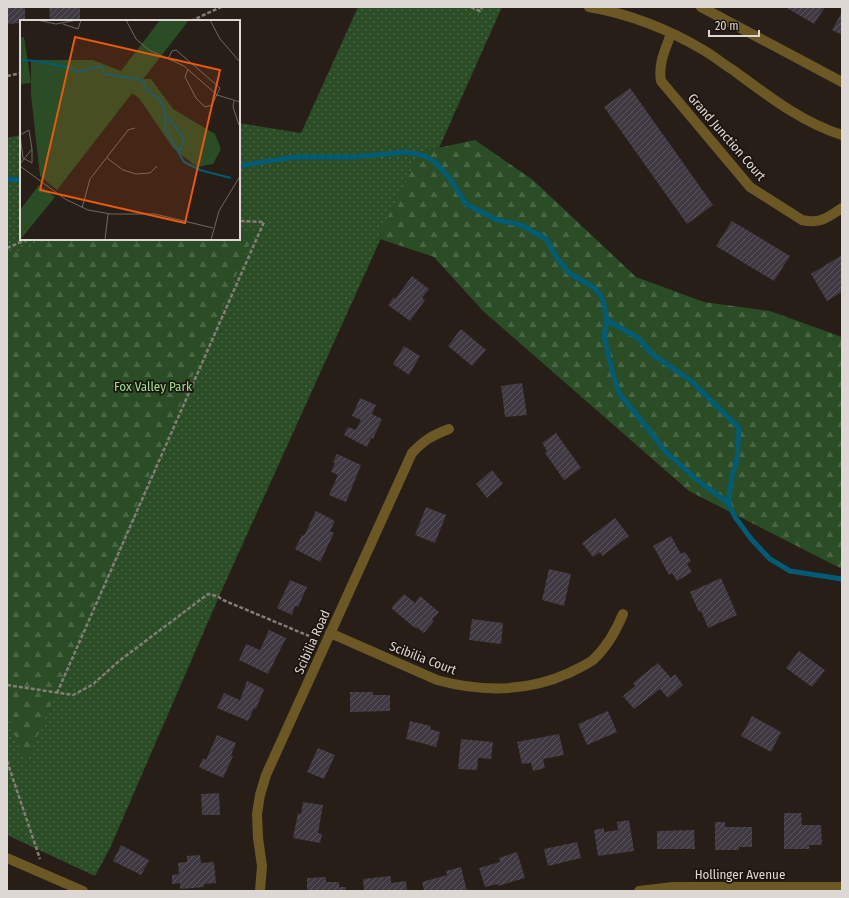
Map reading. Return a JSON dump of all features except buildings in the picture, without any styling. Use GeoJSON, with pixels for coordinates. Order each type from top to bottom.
{"type":"FeatureCollection","features":[{"type":"Feature","properties":{"kind":"street"},"geometry":{"type":"LineString","coordinates":[[589,7],[625,15],[671,34],[706,51],[788,110],[815,124],[842,135]]}},
{"type":"Feature","properties":{"kind":"street"},"geometry":{"type":"LineString","coordinates":[[701,7],[842,82]]}},
{"type":"Feature","properties":{"kind":"street","name":"Grand Junction Court"},"geometry":{"type":"LineString","coordinates":[[671,34],[662,56],[660,71],[661,81],[750,187],[802,220],[812,222],[823,220],[842,208]]}},
{"type":"Feature","properties":{"kind":"street","name":"Scibilia Road"},"geometry":{"type":"LineString","coordinates":[[260,891],[262,866],[258,838],[257,814],[260,795],[266,775],[412,453],[422,442],[435,434],[449,429]]}},
{"type":"Feature","properties":{"kind":"street","name":"Scibilia Court"},"geometry":{"type":"LineString","coordinates":[[330,633],[437,680],[483,689],[515,688],[546,682],[572,672],[592,660],[602,651],[614,634],[623,614]]}},
{"type":"Feature","properties":{"kind":"street"},"geometry":{"type":"LineString","coordinates":[[7,858],[83,891]]}},
{"type":"Feature","properties":{"kind":"street","name":"Hollinger Avenue"},"geometry":{"type":"LineString","coordinates":[[639,891],[681,887],[842,886]]}},
{"type":"Feature","properties":{"kind":"path"},"geometry":{"type":"LineString","coordinates":[[192,20],[221,7]]}},
{"type":"Feature","properties":{"kind":"path"},"geometry":{"type":"LineString","coordinates":[[470,7],[480,11],[482,7]]}},
{"type":"Feature","properties":{"kind":"path"},"geometry":{"type":"LineString","coordinates":[[7,76],[20,73]]}},
{"type":"Feature","properties":{"kind":"path"},"geometry":{"type":"LineString","coordinates":[[57,693],[264,222],[240,221]]}},
{"type":"Feature","properties":{"kind":"path"},"geometry":{"type":"LineString","coordinates":[[7,248],[26,240]]}},
{"type":"Feature","properties":{"kind":"path"},"geometry":{"type":"LineString","coordinates":[[7,685],[73,695],[92,686],[119,661],[208,594],[217,596],[223,600],[309,636]]}},
{"type":"Feature","properties":{"kind":"path"},"geometry":{"type":"LineString","coordinates":[[7,761],[39,852]]}},
{"type":"Feature","properties":{"kind":"green space","name":"Fox Valley Park"},"geometry":{"type":"Polygon","coordinates":[[[358,7],[502,7],[439,148],[420,152],[221,592],[110,848],[95,876],[7,835],[7,138],[20,135],[20,240],[240,240],[240,123],[301,133],[358,7]]]}},
{"type":"Feature","properties":{"kind":"green space"},"geometry":{"type":"Polygon","coordinates":[[[475,140],[533,180],[636,277],[704,302],[770,311],[842,337],[842,569],[689,491],[483,311],[434,257],[377,238],[420,152],[475,140]]]}},
{"type":"Feature","properties":{"kind":"green space"},"geometry":{"type":"Polygon","coordinates":[[[240,232],[255,232],[25,764],[7,712],[7,255],[47,240],[240,240],[240,232]]]}},
{"type":"Feature","properties":{"kind":"waterway"},"geometry":{"type":"LineString","coordinates":[[240,166],[295,157],[354,157],[407,152],[425,156],[436,163],[450,179],[466,204],[497,220],[521,225],[546,239],[557,258],[569,273],[596,289],[603,300],[607,320],[604,337],[614,378],[620,395],[665,451],[696,479],[728,503],[735,517],[752,540],[770,559],[790,571],[842,579]]}},
{"type":"Feature","properties":{"kind":"waterway"},"geometry":{"type":"LineString","coordinates":[[7,179],[20,180]]}},
{"type":"Feature","properties":{"kind":"waterway"},"geometry":{"type":"LineString","coordinates":[[607,320],[638,338],[653,355],[690,380],[739,428],[737,459],[732,477],[728,503]]}}]}
